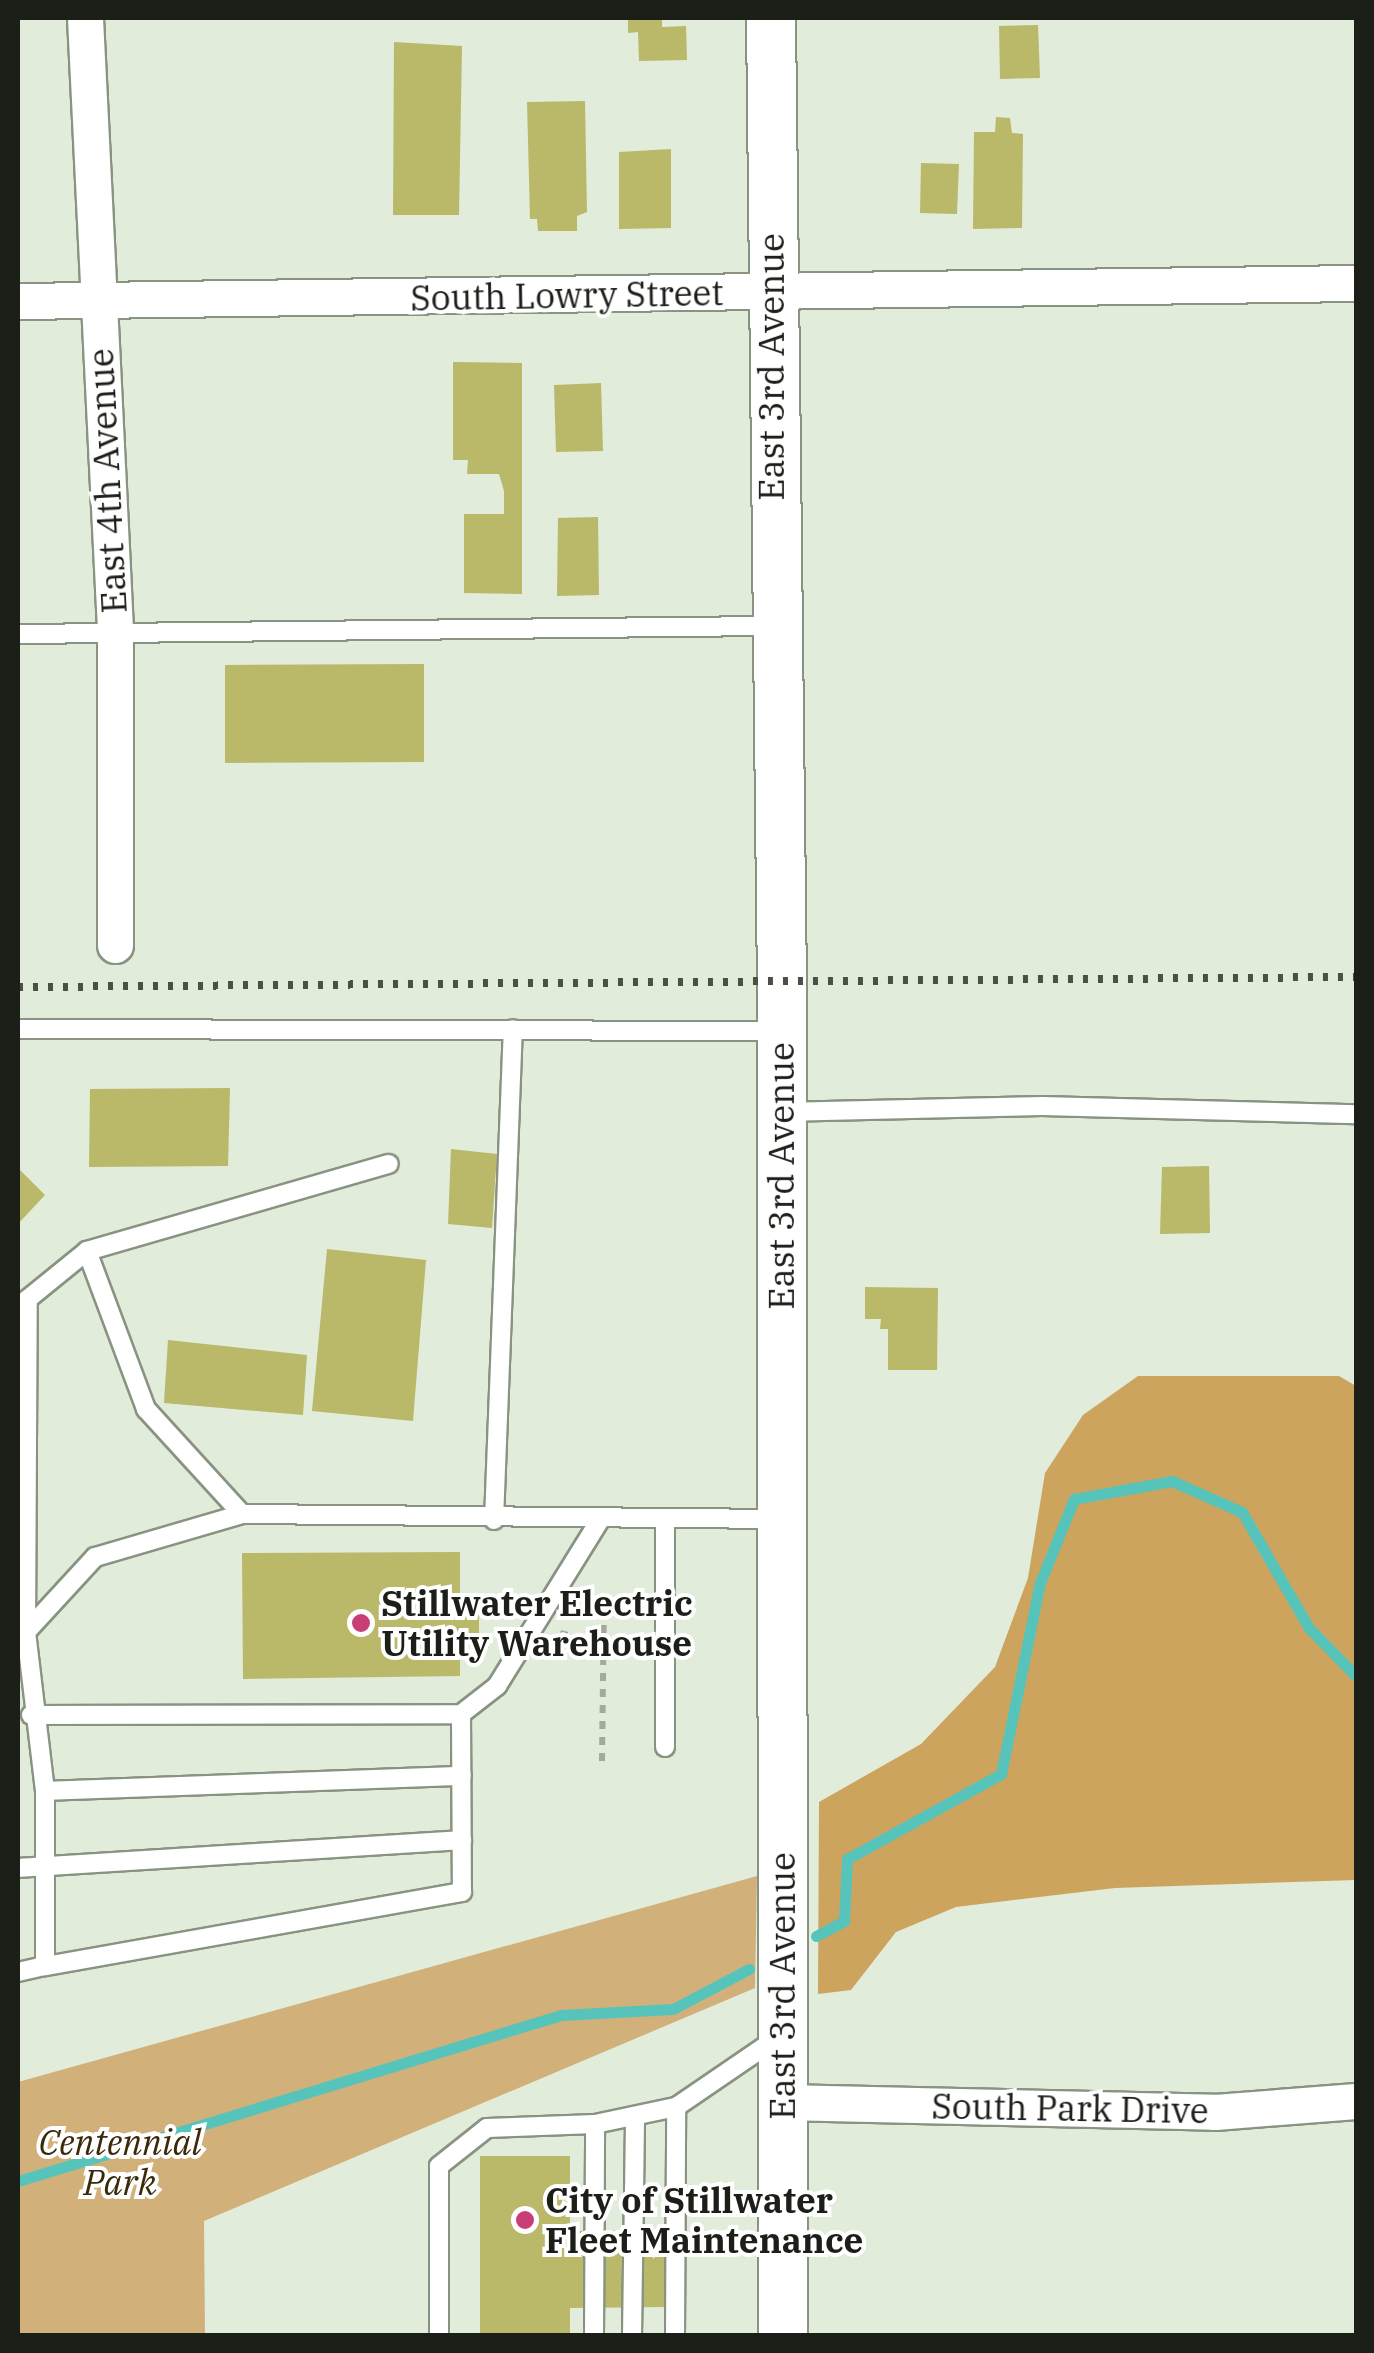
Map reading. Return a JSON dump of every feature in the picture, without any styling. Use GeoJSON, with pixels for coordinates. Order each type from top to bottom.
{"type":"FeatureCollection","features":[{"type":"Feature","properties":{"kind":"street","name":"East 4th Avenue"},"geometry":{"type":"LineString","coordinates":[[85,18],[115,630],[115,945]]}},
{"type":"Feature","properties":{"kind":"street","name":"East 3rd Avenue"},"geometry":{"type":"LineString","coordinates":[[771,18],[770,292],[781,1112],[784,2336]]}},
{"type":"Feature","properties":{"kind":"street","name":"South Lowry Street"},"geometry":{"type":"LineString","coordinates":[[18,301],[1356,284]]}},
{"type":"Feature","properties":{"kind":"street","name":"South Park Drive"},"geometry":{"type":"LineString","coordinates":[[782,2102],[1214,2112],[1356,2101]]}},
{"type":"Feature","properties":{"kind":"lane"},"geometry":{"type":"LineString","coordinates":[[18,634],[774,626]]}},
{"type":"Feature","properties":{"kind":"lane"},"geometry":{"type":"LineString","coordinates":[[18,1029],[780,1031]]}},
{"type":"Feature","properties":{"kind":"lane"},"geometry":{"type":"LineString","coordinates":[[494,1520],[513,1029]]}},
{"type":"Feature","properties":{"kind":"lane"},"geometry":{"type":"LineString","coordinates":[[781,1112],[1042,1106],[1356,1114]]}},
{"type":"Feature","properties":{"kind":"lane"},"geometry":{"type":"LineString","coordinates":[[45,1966],[45,1792],[31,1715],[26,1632],[23,1303],[87,1252],[389,1164]]}},
{"type":"Feature","properties":{"kind":"lane"},"geometry":{"type":"LineString","coordinates":[[87,1252],[146,1409],[242,1514]]}},
{"type":"Feature","properties":{"kind":"lane"},"geometry":{"type":"LineString","coordinates":[[26,1632],[95,1557],[242,1514],[494,1520],[782,1519]]}},
{"type":"Feature","properties":{"kind":"lane"},"geometry":{"type":"LineString","coordinates":[[31,1715],[461,1714],[497,1686],[600,1520]]}},
{"type":"Feature","properties":{"kind":"lane"},"geometry":{"type":"LineString","coordinates":[[665,1520],[665,1747]]}},
{"type":"Feature","properties":{"kind":"lane"},"geometry":{"type":"LineString","coordinates":[[18,1972],[462,1892],[461,1714]]}},
{"type":"Feature","properties":{"kind":"lane"},"geometry":{"type":"LineString","coordinates":[[18,1753],[38,1755]]}},
{"type":"Feature","properties":{"kind":"lane"},"geometry":{"type":"LineString","coordinates":[[45,1792],[462,1776]]}},
{"type":"Feature","properties":{"kind":"lane"},"geometry":{"type":"LineString","coordinates":[[18,1868],[462,1840]]}},
{"type":"Feature","properties":{"kind":"lane"},"geometry":{"type":"LineString","coordinates":[[439,2336],[439,2166],[486,2128],[595,2124],[676,2107],[782,2035]]}},
{"type":"Feature","properties":{"kind":"lane"},"geometry":{"type":"LineString","coordinates":[[675,2336],[676,2107]]}},
{"type":"Feature","properties":{"kind":"lane"},"geometry":{"type":"LineString","coordinates":[[632,2336],[635,2116]]}},
{"type":"Feature","properties":{"kind":"lane"},"geometry":{"type":"LineString","coordinates":[[594,2336],[595,2124]]}},
{"type":"Feature","properties":{"kind":"path"},"geometry":{"type":"LineString","coordinates":[[602,1761],[604,1602]]}},
{"type":"Feature","properties":{"kind":"green space","name":"Centennial Park"},"geometry":{"type":"Polygon","coordinates":[[[757,1876],[755,1988],[204,2221],[205,2335],[18,2335],[18,2082],[757,1876]]]}},
{"type":"Feature","properties":{"kind":"shaded area"},"geometry":{"type":"Polygon","coordinates":[[[1138,1376],[1339,1376],[1356,1386],[1356,1880],[1115,1888],[956,1907],[896,1932],[851,1990],[818,1994],[819,1802],[921,1744],[995,1667],[1028,1578],[1045,1473],[1083,1415],[1138,1376]]]}},
{"type":"Feature","properties":{"kind":"building"},"geometry":{"type":"Polygon","coordinates":[[[628,18],[662,18],[662,27],[686,26],[687,60],[639,61],[638,32],[628,33],[628,18]]]}},
{"type":"Feature","properties":{"kind":"building"},"geometry":{"type":"Polygon","coordinates":[[[1038,25],[1040,78],[1000,79],[999,26],[1038,25]]]}},
{"type":"Feature","properties":{"kind":"building"},"geometry":{"type":"Polygon","coordinates":[[[394,42],[462,46],[459,215],[393,215],[394,42]]]}},
{"type":"Feature","properties":{"kind":"building"},"geometry":{"type":"Polygon","coordinates":[[[585,101],[587,212],[577,216],[577,231],[538,231],[537,219],[530,219],[527,102],[585,101]]]}},
{"type":"Feature","properties":{"kind":"building"},"geometry":{"type":"Polygon","coordinates":[[[996,117],[1010,118],[1012,133],[1023,134],[1022,228],[973,229],[974,132],[995,132],[996,117]]]}},
{"type":"Feature","properties":{"kind":"building"},"geometry":{"type":"Polygon","coordinates":[[[671,149],[671,228],[619,229],[619,152],[671,149]]]}},
{"type":"Feature","properties":{"kind":"building"},"geometry":{"type":"Polygon","coordinates":[[[921,163],[959,164],[957,214],[920,213],[921,163]]]}},
{"type":"Feature","properties":{"kind":"building"},"geometry":{"type":"Polygon","coordinates":[[[453,362],[522,363],[522,594],[464,593],[464,514],[504,514],[504,491],[499,474],[467,474],[468,460],[453,460],[453,362]]]}},
{"type":"Feature","properties":{"kind":"building"},"geometry":{"type":"Polygon","coordinates":[[[601,383],[603,451],[556,452],[554,385],[601,383]]]}},
{"type":"Feature","properties":{"kind":"building"},"geometry":{"type":"Polygon","coordinates":[[[598,517],[599,595],[557,596],[558,518],[598,517]]]}},
{"type":"Feature","properties":{"kind":"building"},"geometry":{"type":"Polygon","coordinates":[[[424,664],[424,762],[225,763],[225,665],[424,664]]]}},
{"type":"Feature","properties":{"kind":"building"},"geometry":{"type":"Polygon","coordinates":[[[230,1088],[228,1166],[89,1167],[90,1089],[230,1088]]]}},
{"type":"Feature","properties":{"kind":"building"},"geometry":{"type":"Polygon","coordinates":[[[451,1149],[497,1154],[492,1228],[448,1224],[451,1149]]]}},
{"type":"Feature","properties":{"kind":"building"},"geometry":{"type":"Polygon","coordinates":[[[1209,1166],[1210,1233],[1160,1234],[1162,1167],[1209,1166]]]}},
{"type":"Feature","properties":{"kind":"building"},"geometry":{"type":"Polygon","coordinates":[[[18,1168],[45,1195],[18,1224],[18,1168]]]}},
{"type":"Feature","properties":{"kind":"building"},"geometry":{"type":"Polygon","coordinates":[[[327,1249],[426,1260],[413,1421],[312,1411],[327,1249]]]}},
{"type":"Feature","properties":{"kind":"building"},"geometry":{"type":"Polygon","coordinates":[[[865,1287],[938,1288],[937,1370],[888,1370],[888,1329],[880,1329],[881,1319],[865,1319],[865,1287]]]}},
{"type":"Feature","properties":{"kind":"building"},"geometry":{"type":"Polygon","coordinates":[[[168,1340],[307,1355],[303,1415],[164,1403],[168,1340]]]}},
{"type":"Feature","properties":{"kind":"building","name":"Stillwater Electric Utility Warehouse"},"geometry":{"type":"Polygon","coordinates":[[[460,1552],[460,1604],[479,1603],[479,1643],[460,1643],[460,1676],[243,1679],[242,1553],[460,1552]]]}},
{"type":"Feature","properties":{"kind":"building","name":"City of Stillwater Fleet Maintenance"},"geometry":{"type":"Polygon","coordinates":[[[480,2156],[570,2156],[570,2231],[665,2230],[666,2307],[570,2308],[570,2336],[480,2336],[480,2156]]]}},
{"type":"Feature","properties":{"kind":"waterway"},"geometry":{"type":"LineString","coordinates":[[816,1936],[844,1921],[847,1859],[1001,1774],[1040,1583],[1074,1499],[1172,1481],[1242,1512],[1309,1628],[1356,1676]]}},
{"type":"Feature","properties":{"kind":"waterway"},"geometry":{"type":"LineString","coordinates":[[18,2181],[561,2015],[673,2009],[749,1969]]}},
{"type":"Feature","properties":{"kind":"railway"},"geometry":{"type":"LineString","coordinates":[[18,987],[1356,977]]}},
{"type":"Feature","properties":{"kind":"place","name":"Stillwater Electric Utility Warehouse"},"geometry":{"type":"Point","coordinates":[361,1623]}},
{"type":"Feature","properties":{"kind":"place","name":"City of Stillwater Fleet Maintenance"},"geometry":{"type":"Point","coordinates":[525,2220]}}]}
